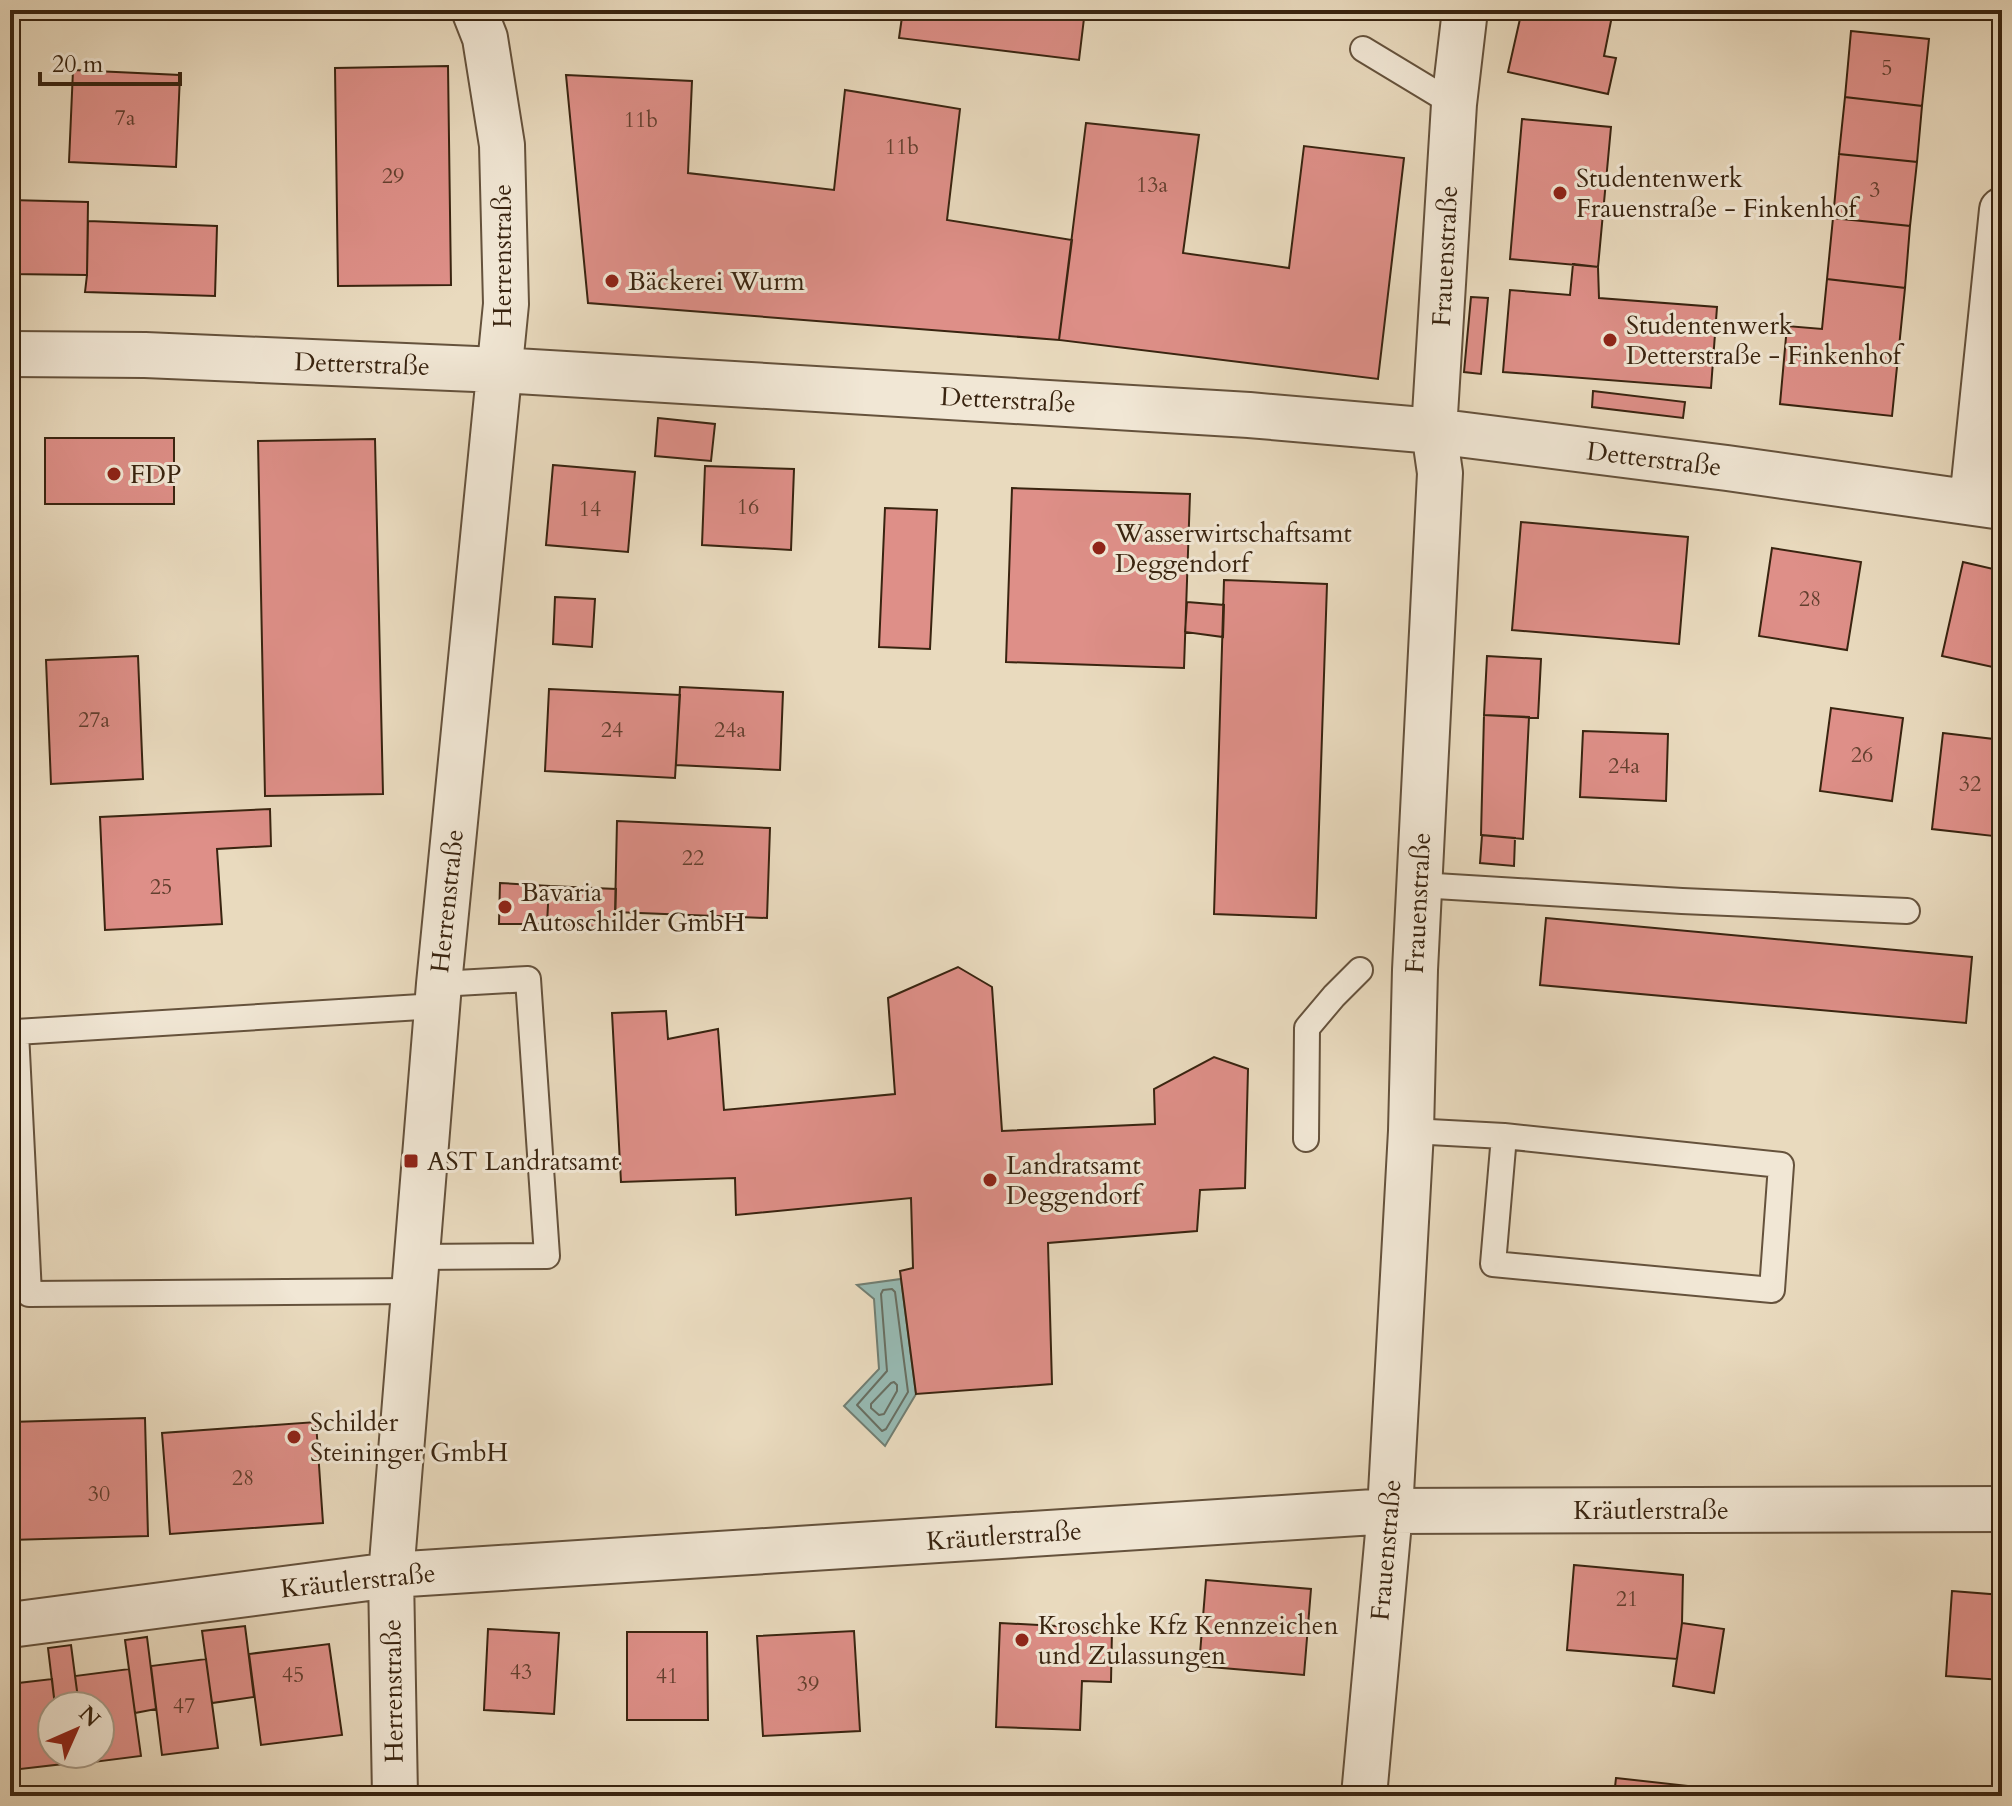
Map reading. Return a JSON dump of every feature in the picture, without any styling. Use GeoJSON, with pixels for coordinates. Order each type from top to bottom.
{"type":"FeatureCollection","features":[{"type":"Feature","properties":{"kind":"street","name":"Herrenstraße"},"geometry":{"type":"LineString","coordinates":[[395,1796],[391,1575],[438,995],[506,304],[502,145],[485,38],[474,10]]}},
{"type":"Feature","properties":{"kind":"street","name":"Frauenstraße"},"geometry":{"type":"LineString","coordinates":[[1364,1796],[1390,1511],[1411,1131],[1415,970],[1440,473],[1434,431],[1454,104],[1465,10]]}},
{"type":"Feature","properties":{"kind":"street"},"geometry":{"type":"LineString","coordinates":[[1987,504],[2002,210]]}},
{"type":"Feature","properties":{"kind":"street","name":"Detterstraße"},"geometry":{"type":"LineString","coordinates":[[10,354],[145,355],[499,370],[1249,415],[1434,431],[1987,504]]}},
{"type":"Feature","properties":{"kind":"street","name":"Kräutlerstraße"},"geometry":{"type":"LineString","coordinates":[[10,1625],[391,1575],[1390,1511],[2002,1509]]}},
{"type":"Feature","properties":{"kind":"lane"},"geometry":{"type":"LineString","coordinates":[[1363,49],[1454,104]]}},
{"type":"Feature","properties":{"kind":"lane"},"geometry":{"type":"LineString","coordinates":[[1419,885],[1907,911]]}},
{"type":"Feature","properties":{"kind":"lane"},"geometry":{"type":"LineString","coordinates":[[1306,1139],[1307,1028],[1360,970]]}},
{"type":"Feature","properties":{"kind":"lane"},"geometry":{"type":"LineString","coordinates":[[528,979],[547,1256],[416,1274],[29,1294],[16,1032],[438,995],[528,979]]}},
{"type":"Feature","properties":{"kind":"lane"},"geometry":{"type":"LineString","coordinates":[[1411,1131],[1504,1136],[1781,1165],[1772,1290],[1493,1264],[1504,1136]]}},
{"type":"Feature","properties":{"kind":"water"},"geometry":{"type":"Polygon","coordinates":[[[901,1279],[916,1394],[885,1446],[844,1406],[879,1369],[874,1299],[857,1285],[901,1279]]]}},
{"type":"Feature","properties":{"kind":"building"},"geometry":{"type":"Polygon","coordinates":[[[903,10],[1085,10],[1079,60],[899,38],[903,10]]]}},
{"type":"Feature","properties":{"kind":"building"},"geometry":{"type":"Polygon","coordinates":[[[1522,10],[1584,10],[1612,16],[1604,56],[1616,58],[1608,94],[1508,72],[1522,10]]]}},
{"type":"Feature","properties":{"kind":"building"},"geometry":{"type":"Polygon","coordinates":[[[1851,31],[1929,39],[1922,106],[1845,97],[1851,31]]]}},
{"type":"Feature","properties":{"kind":"building"},"geometry":{"type":"Polygon","coordinates":[[[448,66],[451,285],[338,286],[335,68],[448,66]]]}},
{"type":"Feature","properties":{"kind":"building"},"geometry":{"type":"Polygon","coordinates":[[[73,70],[180,75],[176,167],[69,162],[73,70]]]}},
{"type":"Feature","properties":{"kind":"building"},"geometry":{"type":"Polygon","coordinates":[[[566,75],[692,81],[688,173],[834,190],[845,90],[960,109],[947,220],[1072,240],[1059,340],[588,303],[566,75]]]}},
{"type":"Feature","properties":{"kind":"building"},"geometry":{"type":"Polygon","coordinates":[[[1845,97],[1922,106],[1917,162],[1839,154],[1845,97]]]}},
{"type":"Feature","properties":{"kind":"building","name":"Studentenwerk Frauenstraße - Finkenhof"},"geometry":{"type":"Polygon","coordinates":[[[1522,119],[1611,127],[1598,267],[1510,259],[1522,119]]]}},
{"type":"Feature","properties":{"kind":"building"},"geometry":{"type":"Polygon","coordinates":[[[1086,123],[1199,135],[1183,253],[1289,268],[1304,146],[1404,158],[1378,379],[1059,340],[1086,123]]]}},
{"type":"Feature","properties":{"kind":"building"},"geometry":{"type":"Polygon","coordinates":[[[1839,154],[1917,162],[1910,226],[1833,218],[1839,154]]]}},
{"type":"Feature","properties":{"kind":"building"},"geometry":{"type":"Polygon","coordinates":[[[10,200],[88,202],[87,275],[10,274],[10,200]]]}},
{"type":"Feature","properties":{"kind":"building"},"geometry":{"type":"Polygon","coordinates":[[[1833,218],[1910,226],[1905,288],[1827,279],[1833,218]]]}},
{"type":"Feature","properties":{"kind":"building"},"geometry":{"type":"Polygon","coordinates":[[[88,221],[217,226],[215,296],[85,292],[88,221]]]}},
{"type":"Feature","properties":{"kind":"building","name":"Studentenwerk Detterstraße - Finkenhof"},"geometry":{"type":"Polygon","coordinates":[[[1573,264],[1598,267],[1599,298],[1717,307],[1711,388],[1503,372],[1510,290],[1570,295],[1573,264]]]}},
{"type":"Feature","properties":{"kind":"building"},"geometry":{"type":"Polygon","coordinates":[[[1827,279],[1905,288],[1892,416],[1780,404],[1787,326],[1822,329],[1827,279]]]}},
{"type":"Feature","properties":{"kind":"building"},"geometry":{"type":"Polygon","coordinates":[[[1471,297],[1488,298],[1481,374],[1464,372],[1471,297]]]}},
{"type":"Feature","properties":{"kind":"building"},"geometry":{"type":"Polygon","coordinates":[[[1593,391],[1685,402],[1683,418],[1592,407],[1593,391]]]}},
{"type":"Feature","properties":{"kind":"building"},"geometry":{"type":"Polygon","coordinates":[[[658,418],[715,424],[711,461],[655,456],[658,418]]]}},
{"type":"Feature","properties":{"kind":"building"},"geometry":{"type":"Polygon","coordinates":[[[45,438],[174,438],[174,504],[45,504],[45,438]]]}},
{"type":"Feature","properties":{"kind":"building"},"geometry":{"type":"Polygon","coordinates":[[[375,439],[383,794],[265,796],[258,441],[375,439]]]}},
{"type":"Feature","properties":{"kind":"building"},"geometry":{"type":"Polygon","coordinates":[[[553,465],[635,472],[628,552],[546,545],[553,465]]]}},
{"type":"Feature","properties":{"kind":"building"},"geometry":{"type":"Polygon","coordinates":[[[705,466],[794,469],[791,550],[702,545],[705,466]]]}},
{"type":"Feature","properties":{"kind":"building","name":"Wasserwirtschaftsamt Deggendorf"},"geometry":{"type":"Polygon","coordinates":[[[1012,488],[1190,494],[1184,668],[1006,662],[1012,488]]]}},
{"type":"Feature","properties":{"kind":"building"},"geometry":{"type":"Polygon","coordinates":[[[885,508],[937,510],[930,649],[879,647],[885,508]]]}},
{"type":"Feature","properties":{"kind":"building"},"geometry":{"type":"Polygon","coordinates":[[[1521,522],[1688,537],[1679,644],[1512,630],[1521,522]]]}},
{"type":"Feature","properties":{"kind":"building"},"geometry":{"type":"Polygon","coordinates":[[[1772,548],[1861,562],[1847,650],[1759,636],[1772,548]]]}},
{"type":"Feature","properties":{"kind":"building"},"geometry":{"type":"Polygon","coordinates":[[[1963,562],[2002,571],[2002,669],[1942,656],[1963,562]]]}},
{"type":"Feature","properties":{"kind":"building"},"geometry":{"type":"Polygon","coordinates":[[[1224,580],[1327,584],[1316,918],[1214,914],[1224,580]]]}},
{"type":"Feature","properties":{"kind":"building"},"geometry":{"type":"Polygon","coordinates":[[[555,597],[595,599],[592,647],[553,644],[555,597]]]}},
{"type":"Feature","properties":{"kind":"building"},"geometry":{"type":"Polygon","coordinates":[[[1187,602],[1224,605],[1223,637],[1185,632],[1187,602]]]}},
{"type":"Feature","properties":{"kind":"building"},"geometry":{"type":"Polygon","coordinates":[[[138,656],[143,779],[51,784],[46,660],[138,656]]]}},
{"type":"Feature","properties":{"kind":"building"},"geometry":{"type":"Polygon","coordinates":[[[1487,656],[1541,659],[1538,718],[1484,715],[1487,656]]]}},
{"type":"Feature","properties":{"kind":"building"},"geometry":{"type":"Polygon","coordinates":[[[680,687],[783,692],[780,770],[676,765],[680,687]]]}},
{"type":"Feature","properties":{"kind":"building"},"geometry":{"type":"Polygon","coordinates":[[[549,689],[680,695],[675,778],[545,771],[549,689]]]}},
{"type":"Feature","properties":{"kind":"building"},"geometry":{"type":"Polygon","coordinates":[[[1831,708],[1903,718],[1892,801],[1820,791],[1831,708]]]}},
{"type":"Feature","properties":{"kind":"building"},"geometry":{"type":"Polygon","coordinates":[[[1484,715],[1529,717],[1523,839],[1481,835],[1484,715]]]}},
{"type":"Feature","properties":{"kind":"building"},"geometry":{"type":"Polygon","coordinates":[[[1583,731],[1668,734],[1666,801],[1580,797],[1583,731]]]}},
{"type":"Feature","properties":{"kind":"building"},"geometry":{"type":"Polygon","coordinates":[[[1943,733],[2002,740],[2002,837],[1932,829],[1943,733]]]}},
{"type":"Feature","properties":{"kind":"building"},"geometry":{"type":"Polygon","coordinates":[[[270,809],[271,846],[217,849],[222,924],[105,930],[100,817],[270,809]]]}},
{"type":"Feature","properties":{"kind":"building"},"geometry":{"type":"Polygon","coordinates":[[[617,821],[770,828],[767,918],[615,912],[617,821]]]}},
{"type":"Feature","properties":{"kind":"building"},"geometry":{"type":"Polygon","coordinates":[[[1482,835],[1515,838],[1514,866],[1480,863],[1482,835]]]}},
{"type":"Feature","properties":{"kind":"building"},"geometry":{"type":"Polygon","coordinates":[[[500,883],[549,886],[547,924],[499,924],[500,883]]]}},
{"type":"Feature","properties":{"kind":"building"},"geometry":{"type":"Polygon","coordinates":[[[549,886],[616,889],[615,928],[547,924],[549,886]]]}},
{"type":"Feature","properties":{"kind":"building"},"geometry":{"type":"Polygon","coordinates":[[[1546,918],[1972,957],[1966,1023],[1540,985],[1546,918]]]}},
{"type":"Feature","properties":{"kind":"building","name":"Landratsamt Deggendorf"},"geometry":{"type":"Polygon","coordinates":[[[958,967],[992,987],[1002,1131],[1155,1124],[1154,1089],[1214,1057],[1248,1069],[1245,1188],[1200,1190],[1197,1231],[1048,1243],[1052,1384],[916,1394],[900,1271],[913,1268],[911,1198],[736,1215],[735,1178],[621,1182],[612,1013],[666,1011],[668,1039],[718,1029],[724,1110],[895,1094],[888,998],[958,967]]]}},
{"type":"Feature","properties":{"kind":"building"},"geometry":{"type":"Polygon","coordinates":[[[2002,1404],[2002,1457],[1999,1456],[2002,1404]]]}},
{"type":"Feature","properties":{"kind":"building"},"geometry":{"type":"Polygon","coordinates":[[[145,1418],[148,1536],[10,1540],[10,1422],[145,1418]]]}},
{"type":"Feature","properties":{"kind":"building"},"geometry":{"type":"Polygon","coordinates":[[[316,1422],[323,1523],[170,1534],[162,1433],[316,1422]]]}},
{"type":"Feature","properties":{"kind":"building"},"geometry":{"type":"Polygon","coordinates":[[[1574,1565],[1683,1575],[1682,1623],[1677,1659],[1567,1650],[1574,1565]]]}},
{"type":"Feature","properties":{"kind":"building"},"geometry":{"type":"Polygon","coordinates":[[[1206,1580],[1311,1589],[1304,1675],[1199,1666],[1206,1580]]]}},
{"type":"Feature","properties":{"kind":"building"},"geometry":{"type":"Polygon","coordinates":[[[1952,1591],[2002,1595],[2002,1680],[1946,1676],[1952,1591]]]}},
{"type":"Feature","properties":{"kind":"building"},"geometry":{"type":"Polygon","coordinates":[[[1000,1623],[1112,1629],[1111,1682],[1082,1681],[1080,1730],[996,1727],[1000,1623]]]}},
{"type":"Feature","properties":{"kind":"building"},"geometry":{"type":"Polygon","coordinates":[[[1682,1623],[1724,1629],[1714,1693],[1673,1686],[1682,1623]]]}},
{"type":"Feature","properties":{"kind":"building"},"geometry":{"type":"Polygon","coordinates":[[[245,1626],[254,1697],[212,1703],[202,1631],[245,1626]]]}},
{"type":"Feature","properties":{"kind":"building"},"geometry":{"type":"Polygon","coordinates":[[[488,1629],[559,1633],[554,1714],[484,1710],[488,1629]]]}},
{"type":"Feature","properties":{"kind":"building"},"geometry":{"type":"Polygon","coordinates":[[[854,1631],[860,1731],[763,1736],[757,1636],[854,1631]]]}},
{"type":"Feature","properties":{"kind":"building"},"geometry":{"type":"Polygon","coordinates":[[[627,1632],[707,1632],[708,1720],[627,1720],[627,1632]]]}},
{"type":"Feature","properties":{"kind":"building"},"geometry":{"type":"Polygon","coordinates":[[[147,1637],[156,1709],[135,1713],[125,1640],[147,1637]]]}},
{"type":"Feature","properties":{"kind":"building"},"geometry":{"type":"Polygon","coordinates":[[[329,1644],[342,1735],[261,1745],[249,1654],[329,1644]]]}},
{"type":"Feature","properties":{"kind":"building"},"geometry":{"type":"Polygon","coordinates":[[[71,1645],[77,1690],[53,1690],[48,1648],[71,1645]]]}},
{"type":"Feature","properties":{"kind":"building"},"geometry":{"type":"Polygon","coordinates":[[[206,1659],[218,1748],[162,1755],[151,1666],[206,1659]]]}},
{"type":"Feature","properties":{"kind":"building"},"geometry":{"type":"Polygon","coordinates":[[[129,1669],[141,1756],[116,1759],[116,1690],[77,1690],[75,1676],[129,1669]]]}},
{"type":"Feature","properties":{"kind":"building"},"geometry":{"type":"Polygon","coordinates":[[[52,1679],[53,1690],[36,1690],[36,1767],[12,1770],[10,1684],[52,1679]]]}},
{"type":"Feature","properties":{"kind":"building"},"geometry":{"type":"Polygon","coordinates":[[[1616,1778],[1734,1791],[1733,1796],[1614,1796],[1616,1778]]]}},
{"type":"Feature","properties":{"kind":"place","name":"Studentenwerk Frauenstraße - Finkenhof"},"geometry":{"type":"Point","coordinates":[1560,193]}},
{"type":"Feature","properties":{"kind":"place","name":"Bäckerei Wurm"},"geometry":{"type":"Point","coordinates":[612,281]}},
{"type":"Feature","properties":{"kind":"place","name":"Studentenwerk Detterstraße - Finkenhof"},"geometry":{"type":"Point","coordinates":[1610,340]}},
{"type":"Feature","properties":{"kind":"place","name":"FDP"},"geometry":{"type":"Point","coordinates":[114,474]}},
{"type":"Feature","properties":{"kind":"place","name":"Wasserwirtschaftsamt Deggendorf"},"geometry":{"type":"Point","coordinates":[1099,548]}},
{"type":"Feature","properties":{"kind":"place","name":"Bavaria Autoschilder GmbH"},"geometry":{"type":"Point","coordinates":[505,907]}},
{"type":"Feature","properties":{"kind":"place","name":"AST Landratsamt"},"geometry":{"type":"Point","coordinates":[411,1161]}},
{"type":"Feature","properties":{"kind":"place","name":"Landratsamt Deggendorf"},"geometry":{"type":"Point","coordinates":[990,1180]}},
{"type":"Feature","properties":{"kind":"place","name":"Schilder Steininger GmbH"},"geometry":{"type":"Point","coordinates":[294,1437]}},
{"type":"Feature","properties":{"kind":"place","name":"Kroschke Kfz Kennzeichen und Zulassungen"},"geometry":{"type":"Point","coordinates":[1022,1640]}}]}
